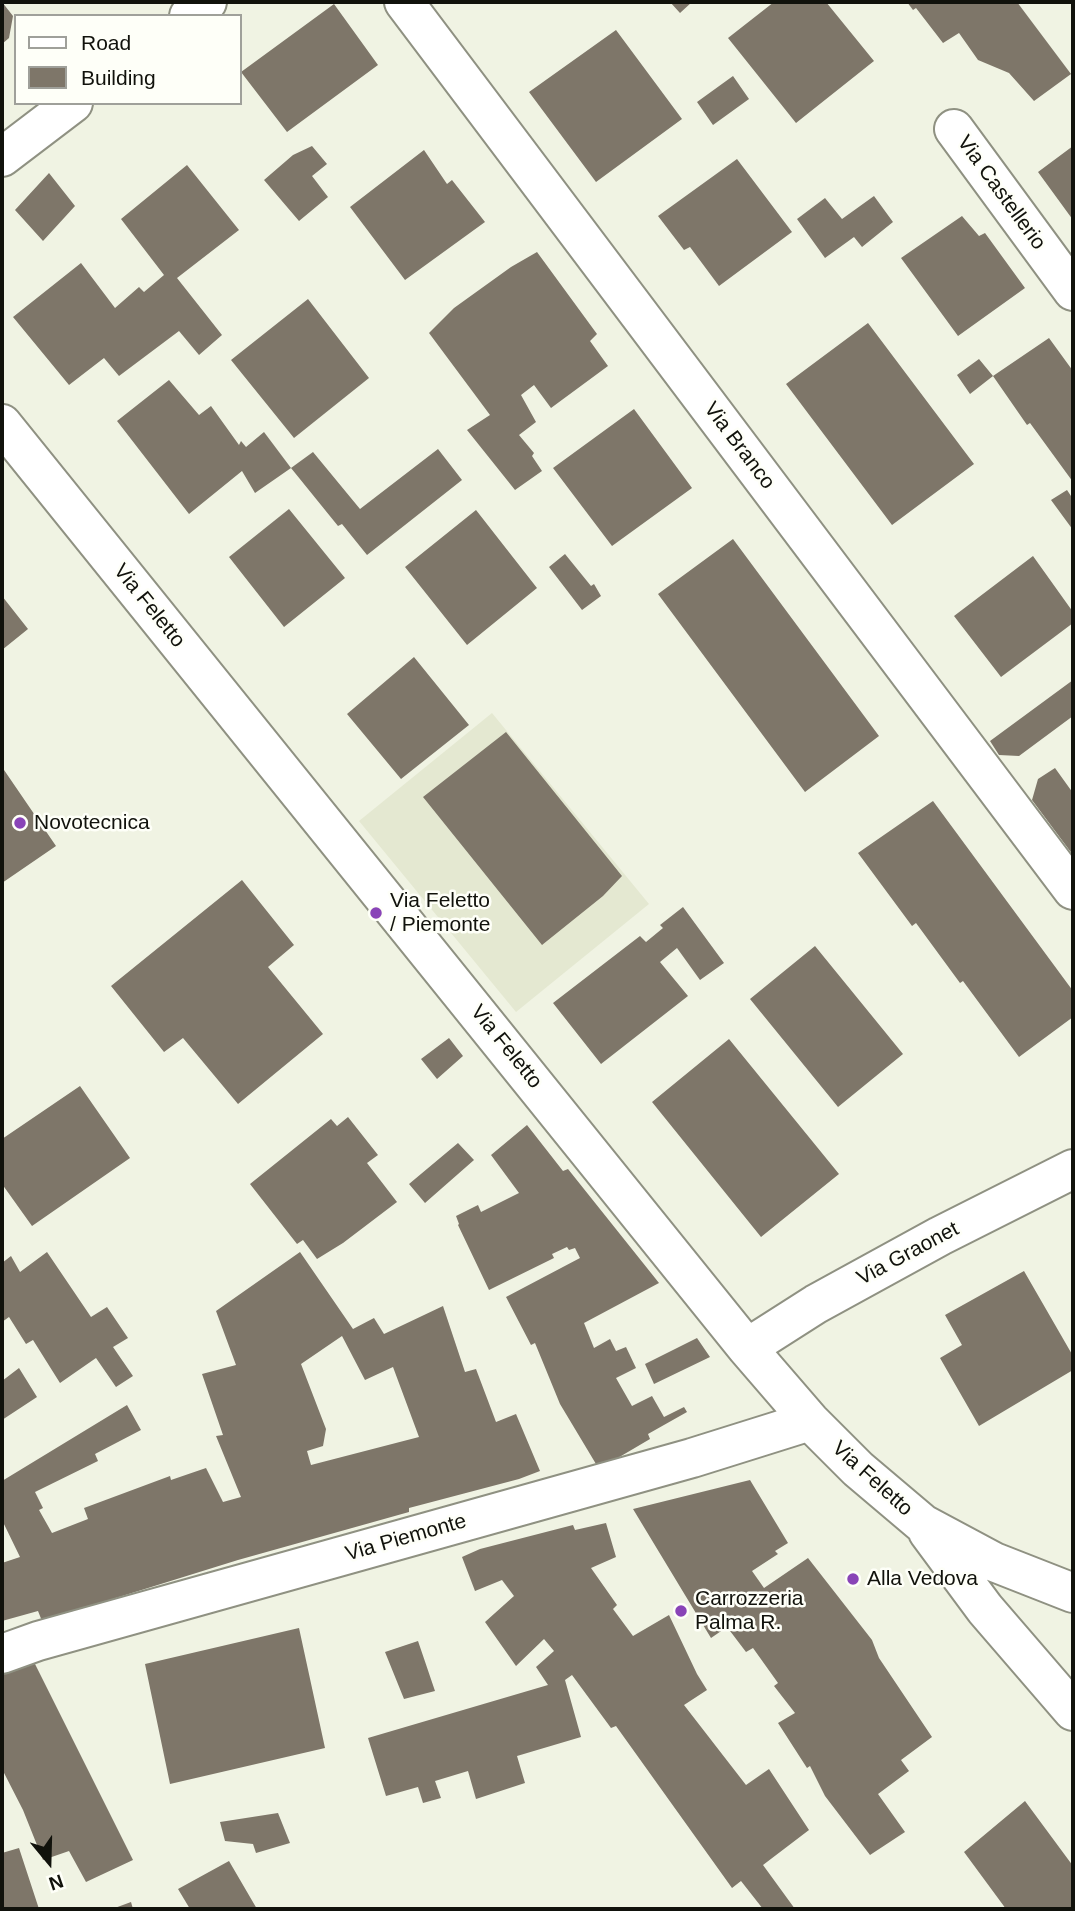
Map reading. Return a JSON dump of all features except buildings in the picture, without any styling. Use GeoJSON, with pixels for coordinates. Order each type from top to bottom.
{"type":"FeatureCollection","features":[{"type":"Feature","properties":{"kind":"street"},"geometry":{"type":"LineString","coordinates":[[191,14],[207,2]]}},
{"type":"Feature","properties":{"kind":"street","name":"Via Branco"},"geometry":{"type":"LineString","coordinates":[[404,2],[1073,890]]}},
{"type":"Feature","properties":{"kind":"street"},"geometry":{"type":"LineString","coordinates":[[2,157],[70,105]]}},
{"type":"Feature","properties":{"kind":"street","name":"Via Castellerio"},"geometry":{"type":"LineString","coordinates":[[954,129],[1073,291]]}},
{"type":"Feature","properties":{"kind":"street","name":"Via Feletto"},"geometry":{"type":"LineString","coordinates":[[2,424],[747,1348],[810,1422],[858,1469],[923,1524],[993,1562],[1073,1593]]}},
{"type":"Feature","properties":{"kind":"street","name":"Via Graonet"},"geometry":{"type":"LineString","coordinates":[[747,1348],[816,1304],[940,1236],[1073,1169]]}},
{"type":"Feature","properties":{"kind":"street","name":"Via Piemonte"},"geometry":{"type":"LineString","coordinates":[[2,1654],[52,1637],[692,1458],[810,1422]]}},
{"type":"Feature","properties":{"kind":"street"},"geometry":{"type":"LineString","coordinates":[[923,1524],[985,1609],[1070,1708]]}},
{"type":"Feature","properties":{"kind":"street"},"geometry":{"type":"LineString","coordinates":[[1070,1708],[1073,1668]]}},
{"type":"Feature","properties":{"kind":"shaded area"},"geometry":{"type":"Polygon","coordinates":[[[492,713],[649,904],[516,1012],[359,821],[492,713]]]}},
{"type":"Feature","properties":{"kind":"place","name":"Novotecnica"},"geometry":{"type":"Point","coordinates":[20,823]}},
{"type":"Feature","properties":{"kind":"place","name":"Via Feletto / Piemonte"},"geometry":{"type":"Point","coordinates":[376,913]}},
{"type":"Feature","properties":{"kind":"place","name":"Alla Vedova"},"geometry":{"type":"Point","coordinates":[853,1579]}},
{"type":"Feature","properties":{"kind":"place","name":"Carrozzeria Palma R."},"geometry":{"type":"Point","coordinates":[681,1611]}}]}
